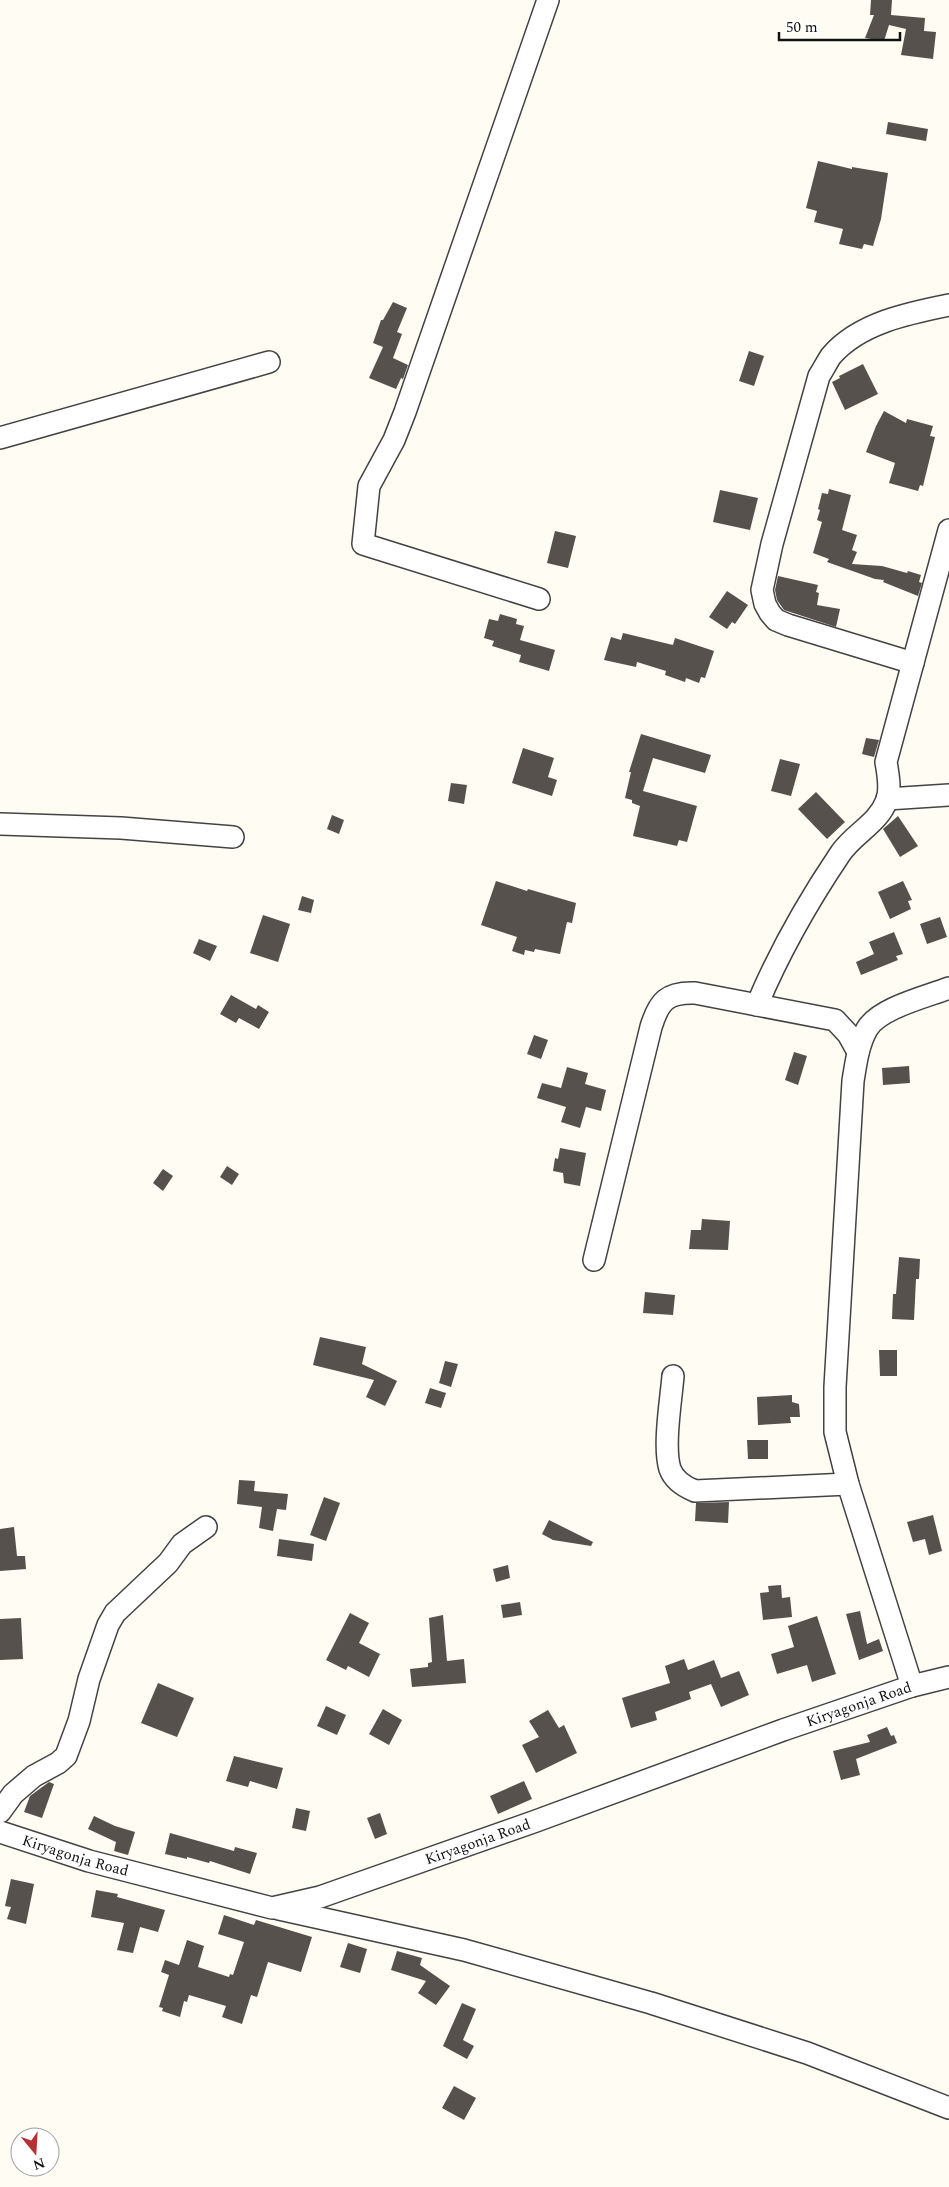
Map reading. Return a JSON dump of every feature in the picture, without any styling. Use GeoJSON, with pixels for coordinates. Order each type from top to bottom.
{"type":"FeatureCollection","features":[{"type":"Feature","properties":{"kind":"street"},"geometry":{"type":"LineString","coordinates":[[539,599],[363,544],[369,486],[394,440],[405,412],[548,0]]}},
{"type":"Feature","properties":{"kind":"street"},"geometry":{"type":"LineString","coordinates":[[913,663],[776,620],[765,604],[762,590],[772,544],[819,376],[831,357],[850,339],[878,325],[912,313],[949,305]]}},
{"type":"Feature","properties":{"kind":"street"},"geometry":{"type":"LineString","coordinates":[[0,438],[270,362]]}},
{"type":"Feature","properties":{"kind":"street"},"geometry":{"type":"LineString","coordinates":[[757,1005],[772,968],[841,852],[866,829],[880,812],[887,799],[889,780],[886,762],[949,530]]}},
{"type":"Feature","properties":{"kind":"street"},"geometry":{"type":"LineString","coordinates":[[887,799],[949,795]]}},
{"type":"Feature","properties":{"kind":"street"},"geometry":{"type":"LineString","coordinates":[[0,824],[122,828],[233,837]]}},
{"type":"Feature","properties":{"kind":"street"},"geometry":{"type":"LineString","coordinates":[[912,1686],[848,1484],[834,1432],[835,1387],[853,1081],[858,1052],[868,1028],[882,1014],[949,988]]}},
{"type":"Feature","properties":{"kind":"street"},"geometry":{"type":"LineString","coordinates":[[594,1260],[657,1008],[668,998],[680,993],[695,993],[835,1020],[848,1034],[858,1052]]}},
{"type":"Feature","properties":{"kind":"street"},"geometry":{"type":"LineString","coordinates":[[673,1376],[668,1452],[670,1470],[685,1487],[695,1491],[848,1484]]}},
{"type":"Feature","properties":{"kind":"street"},"geometry":{"type":"LineString","coordinates":[[0,1812],[13,1794],[34,1776],[58,1763],[66,1756],[79,1721],[89,1679],[108,1625],[116,1612],[168,1563],[182,1544],[206,1527]]}},
{"type":"Feature","properties":{"kind":"street","name":"Kiryagonja Road"},"geometry":{"type":"LineString","coordinates":[[0,1832],[90,1861],[272,1908],[320,1897],[536,1821],[782,1730],[912,1686],[949,1677]]}},
{"type":"Feature","properties":{"kind":"street"},"geometry":{"type":"LineString","coordinates":[[272,1908],[464,1950],[651,2003],[807,2053],[949,2108]]}},
{"type":"Feature","properties":{"kind":"building"},"geometry":{"type":"Polygon","coordinates":[[[871,0],[892,0],[891,15],[925,18],[924,31],[936,32],[933,59],[901,55],[906,29],[889,25],[884,41],[865,38],[874,15],[870,15],[871,0]]]}},
{"type":"Feature","properties":{"kind":"building"},"geometry":{"type":"Polygon","coordinates":[[[888,122],[928,129],[926,141],[886,134],[888,122]]]}},
{"type":"Feature","properties":{"kind":"building"},"geometry":{"type":"Polygon","coordinates":[[[818,161],[852,169],[852,167],[888,173],[881,219],[873,246],[864,244],[862,249],[839,244],[843,229],[814,222],[817,211],[806,208],[818,161]]]}},
{"type":"Feature","properties":{"kind":"building"},"geometry":{"type":"Polygon","coordinates":[[[393,302],[407,308],[397,332],[402,334],[393,358],[408,365],[403,379],[401,378],[396,389],[369,378],[383,347],[373,343],[381,320],[383,320],[393,302]]]}},
{"type":"Feature","properties":{"kind":"building"},"geometry":{"type":"Polygon","coordinates":[[[749,351],[764,356],[754,386],[739,381],[749,351]]]}},
{"type":"Feature","properties":{"kind":"building"},"geometry":{"type":"Polygon","coordinates":[[[863,364],[878,394],[845,410],[832,382],[840,378],[839,376],[863,364]]]}},
{"type":"Feature","properties":{"kind":"building"},"geometry":{"type":"Polygon","coordinates":[[[884,411],[906,423],[907,419],[933,426],[930,436],[935,437],[923,486],[920,485],[918,491],[889,483],[895,463],[866,452],[884,411]]]}},
{"type":"Feature","properties":{"kind":"building"},"geometry":{"type":"Polygon","coordinates":[[[829,489],[851,495],[842,530],[857,535],[852,550],[857,552],[852,564],[882,566],[921,575],[919,582],[922,583],[918,596],[883,582],[884,580],[875,579],[827,562],[829,559],[813,553],[822,522],[817,520],[822,493],[828,494],[829,489]]]}},
{"type":"Feature","properties":{"kind":"building"},"geometry":{"type":"Polygon","coordinates":[[[720,490],[758,498],[750,530],[713,522],[720,490]]]}},
{"type":"Feature","properties":{"kind":"building"},"geometry":{"type":"Polygon","coordinates":[[[555,531],[576,536],[568,568],[547,563],[555,531]]]}},
{"type":"Feature","properties":{"kind":"building"},"geometry":{"type":"Polygon","coordinates":[[[778,576],[818,585],[816,592],[819,593],[817,605],[840,609],[836,627],[784,610],[777,600],[775,590],[778,576]]]}},
{"type":"Feature","properties":{"kind":"building"},"geometry":{"type":"Polygon","coordinates":[[[727,591],[748,605],[735,624],[732,622],[727,629],[709,617],[727,591]]]}},
{"type":"Feature","properties":{"kind":"building"},"geometry":{"type":"Polygon","coordinates":[[[500,614],[517,619],[516,624],[524,626],[520,640],[555,650],[549,671],[519,662],[521,655],[492,646],[494,641],[484,638],[489,619],[498,621],[500,614]]]}},
{"type":"Feature","properties":{"kind":"building"},"geometry":{"type":"Polygon","coordinates":[[[623,633],[673,645],[675,638],[714,651],[705,678],[701,677],[699,683],[686,678],[685,682],[665,675],[666,671],[637,662],[636,667],[604,660],[611,637],[621,640],[623,633]]]}},
{"type":"Feature","properties":{"kind":"building"},"geometry":{"type":"Polygon","coordinates":[[[641,734],[711,755],[705,773],[653,758],[643,791],[697,806],[687,842],[679,840],[677,846],[633,836],[640,806],[632,803],[632,800],[625,798],[631,772],[629,772],[641,734]]]}},
{"type":"Feature","properties":{"kind":"building"},"geometry":{"type":"Polygon","coordinates":[[[866,738],[879,740],[874,757],[862,754],[866,738]]]}},
{"type":"Feature","properties":{"kind":"building"},"geometry":{"type":"Polygon","coordinates":[[[523,748],[554,758],[548,777],[557,780],[552,796],[512,783],[523,748]]]}},
{"type":"Feature","properties":{"kind":"building"},"geometry":{"type":"Polygon","coordinates":[[[780,759],[800,764],[791,796],[771,791],[780,759]]]}},
{"type":"Feature","properties":{"kind":"building"},"geometry":{"type":"Polygon","coordinates":[[[451,783],[467,785],[464,804],[448,801],[451,783]]]}},
{"type":"Feature","properties":{"kind":"building"},"geometry":{"type":"Polygon","coordinates":[[[816,792],[845,822],[827,839],[798,809],[816,792]]]}},
{"type":"Feature","properties":{"kind":"building"},"geometry":{"type":"Polygon","coordinates":[[[332,815],[344,820],[339,834],[327,829],[332,815]]]}},
{"type":"Feature","properties":{"kind":"building"},"geometry":{"type":"Polygon","coordinates":[[[898,816],[918,846],[900,857],[883,829],[898,816]]]}},
{"type":"Feature","properties":{"kind":"building"},"geometry":{"type":"Polygon","coordinates":[[[496,881],[576,903],[572,923],[567,922],[560,954],[535,949],[534,952],[525,950],[524,955],[512,951],[517,937],[481,925],[496,881]]]}},
{"type":"Feature","properties":{"kind":"building"},"geometry":{"type":"Polygon","coordinates":[[[903,881],[912,900],[908,901],[911,909],[890,919],[878,892],[903,881]]]}},
{"type":"Feature","properties":{"kind":"building"},"geometry":{"type":"Polygon","coordinates":[[[302,896],[314,900],[311,913],[298,910],[302,896]]]}},
{"type":"Feature","properties":{"kind":"building"},"geometry":{"type":"Polygon","coordinates":[[[263,915],[290,924],[278,962],[250,953],[263,915]]]}},
{"type":"Feature","properties":{"kind":"building"},"geometry":{"type":"Polygon","coordinates":[[[940,917],[947,937],[927,944],[920,924],[940,917]]]}},
{"type":"Feature","properties":{"kind":"building"},"geometry":{"type":"Polygon","coordinates":[[[894,932],[903,954],[896,956],[898,960],[861,975],[856,962],[874,954],[869,942],[894,932]]]}},
{"type":"Feature","properties":{"kind":"building"},"geometry":{"type":"Polygon","coordinates":[[[199,939],[217,946],[210,961],[193,953],[199,939]]]}},
{"type":"Feature","properties":{"kind":"building"},"geometry":{"type":"Polygon","coordinates":[[[231,995],[256,1009],[258,1005],[269,1012],[259,1029],[239,1018],[236,1023],[220,1014],[231,995]]]}},
{"type":"Feature","properties":{"kind":"building"},"geometry":{"type":"Polygon","coordinates":[[[534,1035],[548,1040],[541,1059],[527,1054],[534,1035]]]}},
{"type":"Feature","properties":{"kind":"building"},"geometry":{"type":"Polygon","coordinates":[[[794,1052],[807,1056],[798,1085],[785,1080],[794,1052]]]}},
{"type":"Feature","properties":{"kind":"building"},"geometry":{"type":"Polygon","coordinates":[[[909,1066],[910,1083],[883,1085],[882,1068],[909,1066]]]}},
{"type":"Feature","properties":{"kind":"building"},"geometry":{"type":"Polygon","coordinates":[[[567,1067],[588,1073],[585,1084],[606,1090],[601,1111],[586,1107],[580,1128],[561,1122],[566,1107],[537,1098],[542,1083],[561,1088],[567,1067]]]}},
{"type":"Feature","properties":{"kind":"building"},"geometry":{"type":"Polygon","coordinates":[[[560,1148],[586,1153],[580,1186],[564,1183],[563,1173],[553,1171],[555,1158],[558,1159],[560,1148]]]}},
{"type":"Feature","properties":{"kind":"building"},"geometry":{"type":"Polygon","coordinates":[[[227,1166],[239,1174],[232,1185],[220,1177],[227,1166]]]}},
{"type":"Feature","properties":{"kind":"building"},"geometry":{"type":"Polygon","coordinates":[[[163,1169],[173,1176],[163,1191],[153,1183],[163,1169]]]}},
{"type":"Feature","properties":{"kind":"building"},"geometry":{"type":"Polygon","coordinates":[[[702,1219],[730,1221],[728,1250],[689,1249],[691,1230],[701,1230],[702,1219]]]}},
{"type":"Feature","properties":{"kind":"building"},"geometry":{"type":"Polygon","coordinates":[[[899,1257],[920,1259],[919,1279],[916,1279],[914,1320],[892,1319],[893,1294],[896,1294],[899,1257]]]}},
{"type":"Feature","properties":{"kind":"building"},"geometry":{"type":"Polygon","coordinates":[[[645,1292],[675,1295],[673,1315],[643,1313],[645,1292]]]}},
{"type":"Feature","properties":{"kind":"building"},"geometry":{"type":"Polygon","coordinates":[[[320,1337],[366,1347],[362,1364],[397,1381],[385,1406],[366,1397],[374,1380],[313,1365],[320,1337]]]}},
{"type":"Feature","properties":{"kind":"building"},"geometry":{"type":"Polygon","coordinates":[[[879,1350],[897,1350],[897,1376],[880,1376],[879,1350]]]}},
{"type":"Feature","properties":{"kind":"building"},"geometry":{"type":"Polygon","coordinates":[[[445,1361],[458,1364],[451,1387],[439,1383],[445,1361]]]}},
{"type":"Feature","properties":{"kind":"building"},"geometry":{"type":"Polygon","coordinates":[[[430,1388],[446,1393],[441,1408],[425,1403],[430,1388]]]}},
{"type":"Feature","properties":{"kind":"building"},"geometry":{"type":"Polygon","coordinates":[[[792,1395],[792,1402],[799,1404],[800,1417],[790,1417],[791,1423],[758,1425],[757,1397],[792,1395]]]}},
{"type":"Feature","properties":{"kind":"building"},"geometry":{"type":"Polygon","coordinates":[[[747,1440],[768,1440],[768,1459],[748,1459],[747,1440]]]}},
{"type":"Feature","properties":{"kind":"building"},"geometry":{"type":"Polygon","coordinates":[[[239,1480],[255,1481],[254,1491],[288,1494],[286,1510],[277,1509],[273,1531],[259,1528],[262,1507],[237,1504],[239,1480]]]}},
{"type":"Feature","properties":{"kind":"building"},"geometry":{"type":"Polygon","coordinates":[[[324,1497],[340,1503],[326,1541],[310,1535],[324,1497]]]}},
{"type":"Feature","properties":{"kind":"building"},"geometry":{"type":"Polygon","coordinates":[[[729,1502],[728,1523],[695,1521],[696,1503],[729,1502]]]}},
{"type":"Feature","properties":{"kind":"building"},"geometry":{"type":"Polygon","coordinates":[[[933,1515],[942,1551],[929,1555],[925,1539],[913,1542],[907,1522],[933,1515]]]}},
{"type":"Feature","properties":{"kind":"building"},"geometry":{"type":"Polygon","coordinates":[[[549,1520],[593,1542],[591,1546],[553,1540],[542,1534],[549,1520]]]}},
{"type":"Feature","properties":{"kind":"building"},"geometry":{"type":"Polygon","coordinates":[[[14,1527],[17,1556],[25,1556],[26,1569],[0,1571],[0,1529],[14,1527]]]}},
{"type":"Feature","properties":{"kind":"building"},"geometry":{"type":"Polygon","coordinates":[[[279,1539],[314,1544],[312,1561],[277,1556],[279,1539]]]}},
{"type":"Feature","properties":{"kind":"building"},"geometry":{"type":"Polygon","coordinates":[[[508,1565],[510,1578],[496,1582],[493,1569],[508,1565]]]}},
{"type":"Feature","properties":{"kind":"building"},"geometry":{"type":"Polygon","coordinates":[[[781,1585],[782,1598],[790,1597],[792,1617],[763,1620],[760,1593],[769,1592],[768,1586],[781,1585]]]}},
{"type":"Feature","properties":{"kind":"building"},"geometry":{"type":"Polygon","coordinates":[[[520,1602],[522,1615],[503,1618],[501,1605],[520,1602]]]}},
{"type":"Feature","properties":{"kind":"building"},"geometry":{"type":"Polygon","coordinates":[[[860,1611],[867,1644],[879,1639],[883,1651],[859,1660],[846,1614],[860,1611]]]}},
{"type":"Feature","properties":{"kind":"building"},"geometry":{"type":"Polygon","coordinates":[[[350,1613],[369,1623],[359,1643],[380,1654],[369,1677],[348,1666],[346,1670],[326,1660],[350,1613]]]}},
{"type":"Feature","properties":{"kind":"building"},"geometry":{"type":"Polygon","coordinates":[[[443,1615],[447,1661],[464,1659],[466,1683],[412,1687],[410,1669],[428,1667],[428,1663],[432,1662],[429,1618],[443,1615]]]}},
{"type":"Feature","properties":{"kind":"building"},"geometry":{"type":"Polygon","coordinates":[[[817,1616],[836,1674],[812,1682],[807,1665],[777,1674],[771,1654],[794,1647],[788,1626],[817,1616]]]}},
{"type":"Feature","properties":{"kind":"building"},"geometry":{"type":"Polygon","coordinates":[[[21,1618],[23,1659],[0,1660],[0,1619],[21,1618]]]}},
{"type":"Feature","properties":{"kind":"building"},"geometry":{"type":"Polygon","coordinates":[[[684,1659],[688,1670],[714,1660],[721,1678],[739,1671],[749,1695],[721,1707],[711,1684],[689,1692],[691,1699],[655,1712],[657,1720],[631,1728],[622,1698],[670,1683],[665,1666],[684,1659]]]}},
{"type":"Feature","properties":{"kind":"building"},"geometry":{"type":"Polygon","coordinates":[[[158,1683],[194,1698],[177,1737],[141,1723],[158,1683]]]}},
{"type":"Feature","properties":{"kind":"building"},"geometry":{"type":"Polygon","coordinates":[[[326,1706],[346,1715],[337,1735],[317,1726],[326,1706]]]}},
{"type":"Feature","properties":{"kind":"building"},"geometry":{"type":"Polygon","coordinates":[[[383,1709],[402,1720],[389,1745],[369,1734],[383,1709]]]}},
{"type":"Feature","properties":{"kind":"building"},"geometry":{"type":"Polygon","coordinates":[[[548,1710],[559,1728],[564,1725],[577,1753],[536,1773],[522,1745],[539,1737],[529,1721],[548,1710]]]}},
{"type":"Feature","properties":{"kind":"building"},"geometry":{"type":"Polygon","coordinates":[[[887,1727],[891,1736],[894,1735],[897,1743],[856,1759],[860,1775],[841,1780],[833,1751],[870,1742],[867,1735],[887,1727]]]}},
{"type":"Feature","properties":{"kind":"building"},"geometry":{"type":"Polygon","coordinates":[[[234,1756],[283,1768],[277,1789],[250,1781],[248,1787],[226,1781],[234,1756]]]}},
{"type":"Feature","properties":{"kind":"building"},"geometry":{"type":"Polygon","coordinates":[[[524,1781],[532,1799],[498,1814],[490,1796],[524,1781]]]}},
{"type":"Feature","properties":{"kind":"building"},"geometry":{"type":"Polygon","coordinates":[[[49,1782],[54,1784],[42,1818],[24,1812],[30,1796],[49,1782]]]}},
{"type":"Feature","properties":{"kind":"building"},"geometry":{"type":"Polygon","coordinates":[[[296,1808],[310,1811],[306,1831],[292,1828],[296,1808]]]}},
{"type":"Feature","properties":{"kind":"building"},"geometry":{"type":"Polygon","coordinates":[[[380,1813],[387,1834],[375,1839],[367,1818],[380,1813]]]}},
{"type":"Feature","properties":{"kind":"building"},"geometry":{"type":"Polygon","coordinates":[[[94,1816],[115,1826],[135,1832],[128,1855],[114,1851],[116,1842],[88,1829],[94,1816]]]}},
{"type":"Feature","properties":{"kind":"building"},"geometry":{"type":"Polygon","coordinates":[[[170,1833],[234,1851],[235,1847],[257,1853],[250,1874],[210,1861],[209,1863],[165,1854],[170,1833]]]}},
{"type":"Feature","properties":{"kind":"building"},"geometry":{"type":"Polygon","coordinates":[[[11,1879],[34,1884],[26,1924],[7,1919],[11,1907],[5,1906],[11,1879]]]}},
{"type":"Feature","properties":{"kind":"building"},"geometry":{"type":"Polygon","coordinates":[[[96,1890],[118,1894],[117,1897],[165,1910],[158,1932],[140,1927],[133,1953],[117,1950],[124,1923],[91,1917],[96,1890]]]}},
{"type":"Feature","properties":{"kind":"building"},"geometry":{"type":"Polygon","coordinates":[[[224,1915],[254,1925],[256,1920],[312,1937],[301,1972],[268,1962],[257,1997],[251,1995],[242,2024],[222,2017],[226,2006],[189,1995],[187,2002],[184,2001],[180,2017],[162,2011],[163,2008],[159,2007],[169,1975],[161,1972],[165,1960],[179,1965],[187,1940],[204,1946],[198,1967],[229,1977],[230,1974],[233,1975],[244,1942],[218,1934],[224,1915]]]}},
{"type":"Feature","properties":{"kind":"building"},"geometry":{"type":"Polygon","coordinates":[[[348,1943],[367,1949],[360,1973],[340,1967],[348,1943]]]}},
{"type":"Feature","properties":{"kind":"building"},"geometry":{"type":"Polygon","coordinates":[[[397,1951],[422,1958],[420,1965],[450,1986],[436,2005],[418,1993],[426,1981],[391,1970],[397,1951]]]}},
{"type":"Feature","properties":{"kind":"building"},"geometry":{"type":"Polygon","coordinates":[[[462,2003],[476,2009],[463,2040],[474,2046],[467,2059],[443,2046],[462,2003]]]}},
{"type":"Feature","properties":{"kind":"building"},"geometry":{"type":"Polygon","coordinates":[[[454,2086],[476,2098],[464,2120],[442,2108],[454,2086]]]}}]}
